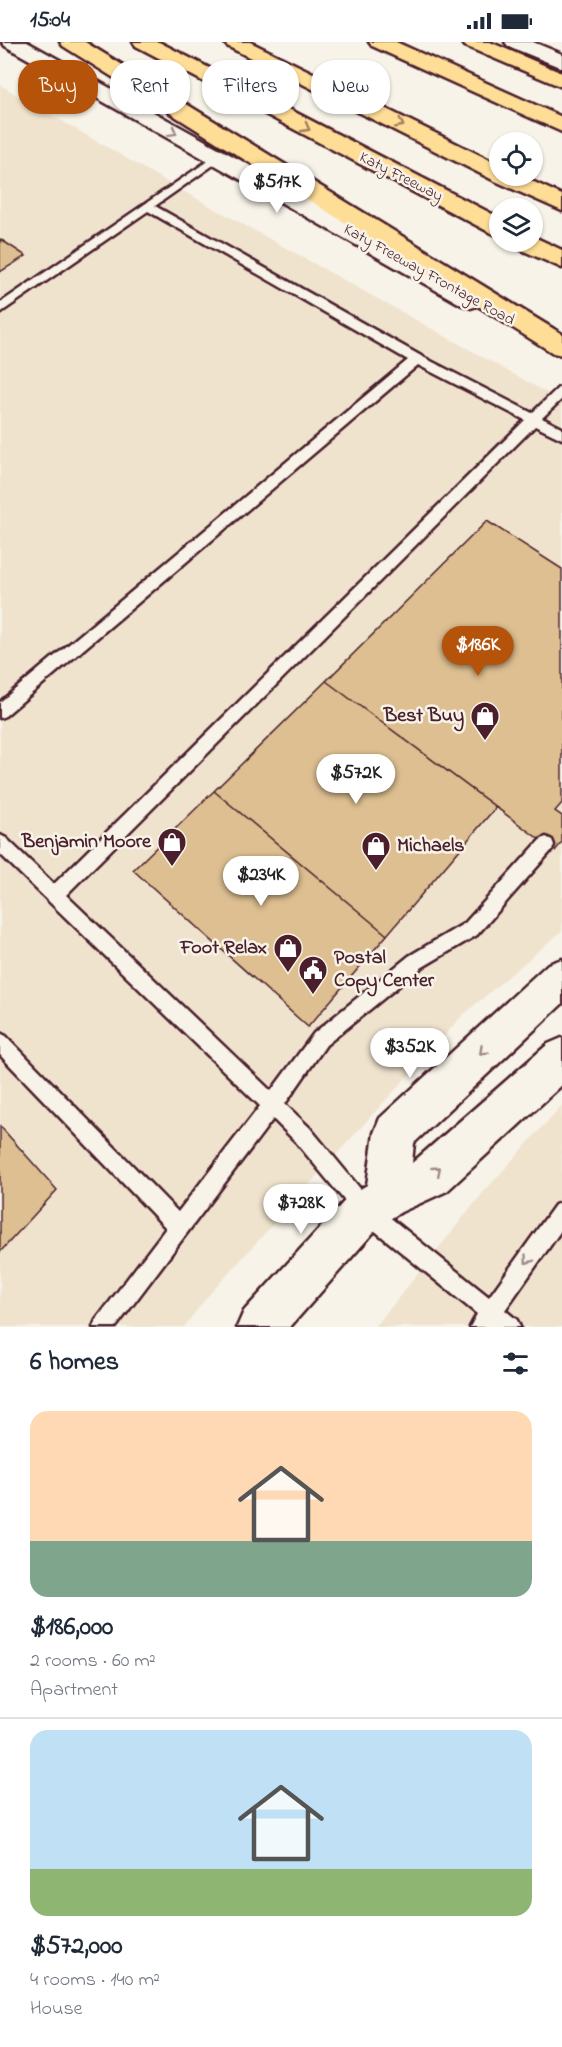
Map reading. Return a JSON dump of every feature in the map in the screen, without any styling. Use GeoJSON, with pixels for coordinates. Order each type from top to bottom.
{"type":"FeatureCollection","features":[{"type":"Feature","properties":{"kind":"highway"},"geometry":{"type":"LineString","coordinates":[[70,42],[562,348]]}},
{"type":"Feature","properties":{"kind":"highway","name":"Katy Freeway"},"geometry":{"type":"LineString","coordinates":[[143,42],[489,222]]}},
{"type":"Feature","properties":{"kind":"highway"},"geometry":{"type":"LineString","coordinates":[[234,42],[489,169]]}},
{"type":"Feature","properties":{"kind":"highway"},"geometry":{"type":"LineString","coordinates":[[274,42],[489,147]]}},
{"type":"Feature","properties":{"kind":"highway"},"geometry":{"type":"LineString","coordinates":[[379,42],[562,125]]}},
{"type":"Feature","properties":{"kind":"highway"},"geometry":{"type":"LineString","coordinates":[[472,42],[562,66]]}},
{"type":"Feature","properties":{"kind":"highway"},"geometry":{"type":"LineString","coordinates":[[543,172],[562,181]]}},
{"type":"Feature","properties":{"kind":"highway"},"geometry":{"type":"LineString","coordinates":[[524,186],[562,204]]}},
{"type":"Feature","properties":{"kind":"highway"},"geometry":{"type":"LineString","coordinates":[[543,250],[562,260]]}},
{"type":"Feature","properties":{"kind":"main road","name":"Katy Freeway Frontage Road"},"geometry":{"type":"LineString","coordinates":[[12,42],[562,348]]}},
{"type":"Feature","properties":{"kind":"main road"},"geometry":{"type":"LineString","coordinates":[[515,42],[562,66]]}},
{"type":"Feature","properties":{"kind":"main road"},"geometry":{"type":"LineString","coordinates":[[375,1203],[395,1133],[562,978]]}},
{"type":"Feature","properties":{"kind":"main road"},"geometry":{"type":"LineString","coordinates":[[260,1327],[375,1203],[432,1176],[562,1058]]}},
{"type":"Feature","properties":{"kind":"lane"},"geometry":{"type":"LineString","coordinates":[[0,309],[218,158]]}},
{"type":"Feature","properties":{"kind":"lane"},"geometry":{"type":"LineString","coordinates":[[147,206],[417,359],[562,434]]}},
{"type":"Feature","properties":{"kind":"lane"},"geometry":{"type":"LineString","coordinates":[[0,711],[417,359]]}},
{"type":"Feature","properties":{"kind":"lane"},"geometry":{"type":"LineString","coordinates":[[54,895],[562,391]]}},
{"type":"Feature","properties":{"kind":"lane"},"geometry":{"type":"LineString","coordinates":[[0,843],[375,1203],[486,1319],[510,1327]]}},
{"type":"Feature","properties":{"kind":"lane"},"geometry":{"type":"LineString","coordinates":[[103,1327],[272,1106],[320,1039],[415,962],[471,929],[546,845]]}},
{"type":"Feature","properties":{"kind":"lane"},"geometry":{"type":"LineString","coordinates":[[0,1042],[179,1227]]}},
{"type":"Feature","properties":{"kind":"lane"},"geometry":{"type":"LineString","coordinates":[[486,1319],[562,1212]]}},
{"type":"Feature","properties":{"kind":"shaded area"},"geometry":{"type":"Polygon","coordinates":[[[0,85],[18,95],[18,114],[50,114],[174,186],[562,401],[562,931],[463,1015],[207,1297],[184,1327],[0,1327],[0,85]]]}},
{"type":"Feature","properties":{"kind":"shaded area"},"geometry":{"type":"Polygon","coordinates":[[[562,1105],[562,1327],[375,1327],[482,1194],[562,1105]]]}},
{"type":"Feature","properties":{"kind":"building"},"geometry":{"type":"Polygon","coordinates":[[[0,239],[26,256],[0,272],[0,239]]]}},
{"type":"Feature","properties":{"kind":"building","name":"Best Buy"},"geometry":{"type":"Polygon","coordinates":[[[487,521],[562,569],[562,803],[555,811],[562,816],[562,842],[555,851],[326,681],[487,521]]]}},
{"type":"Feature","properties":{"kind":"building","name":"Michaels"},"geometry":{"type":"Polygon","coordinates":[[[326,681],[496,807],[387,935],[214,791],[326,681]]]}},
{"type":"Feature","properties":{"kind":"building"},"geometry":{"type":"Polygon","coordinates":[[[214,791],[387,935],[308,1027],[133,870],[214,791]]]}},
{"type":"Feature","properties":{"kind":"building"},"geometry":{"type":"Polygon","coordinates":[[[0,1126],[57,1190],[0,1252],[0,1126]]]}},
{"type":"Feature","properties":{"kind":"place","name":"Best Buy"},"geometry":{"type":"Point","coordinates":[485,742]}},
{"type":"Feature","properties":{"kind":"place","name":"Benjamin Moore"},"geometry":{"type":"Point","coordinates":[172,868]}},
{"type":"Feature","properties":{"kind":"place","name":"Michaels"},"geometry":{"type":"Point","coordinates":[376,872]}},
{"type":"Feature","properties":{"kind":"place","name":"Foot Relax"},"geometry":{"type":"Point","coordinates":[288,974]}},
{"type":"Feature","properties":{"kind":"place","name":"Postal Copy Center"},"geometry":{"type":"Point","coordinates":[313,996]}}]}
